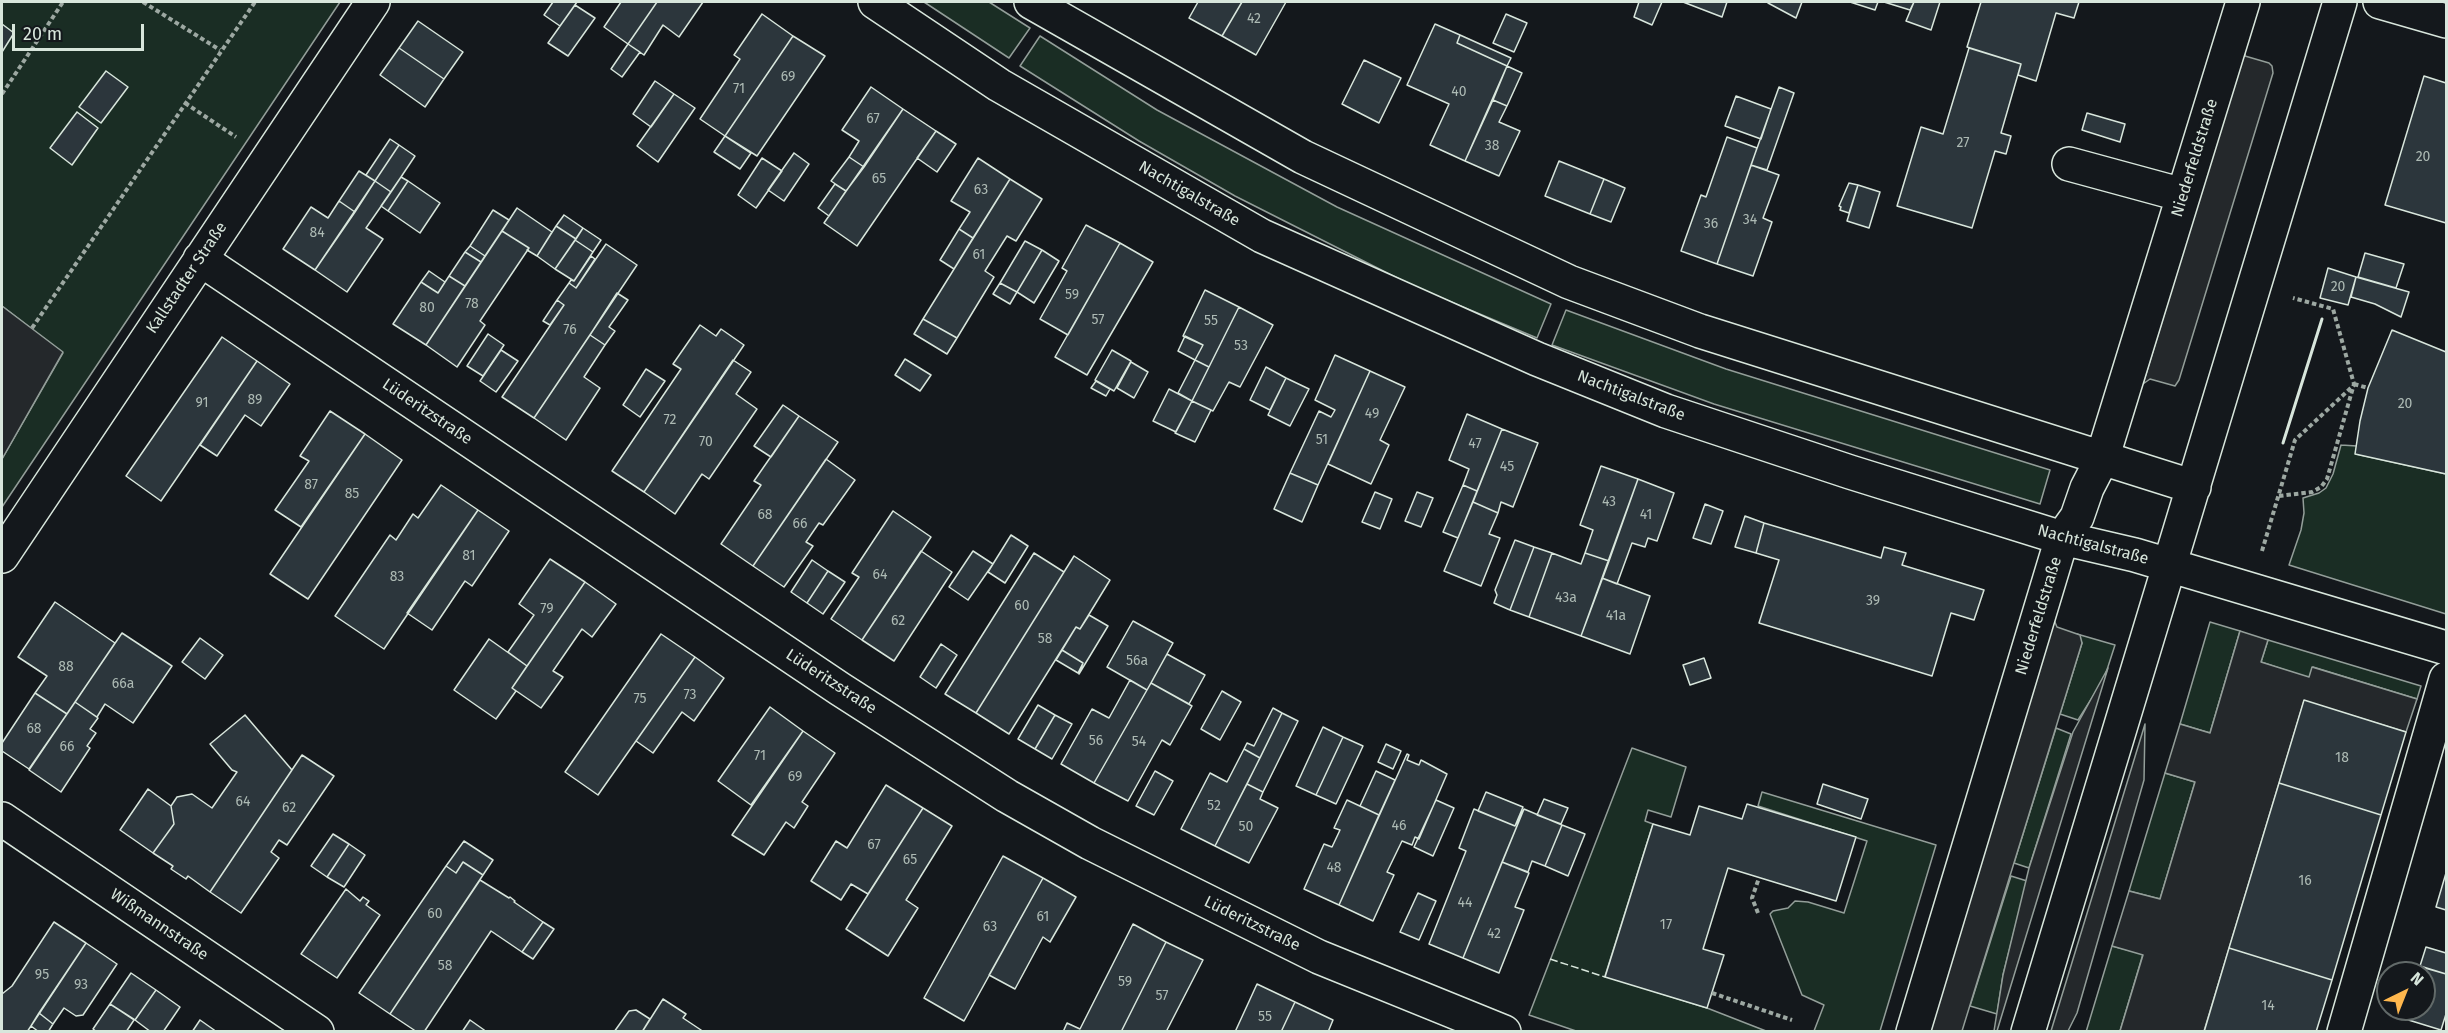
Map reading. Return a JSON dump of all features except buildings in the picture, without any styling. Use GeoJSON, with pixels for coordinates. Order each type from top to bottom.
{"type":"FeatureCollection","features":[{"type":"Feature","properties":{"kind":"street","name":"Kallstadter Straße"},"geometry":{"type":"LineString","coordinates":[[2,556],[267,157],[373,2]]}},
{"type":"Feature","properties":{"kind":"street","name":"Nachtigalstraße"},"geometry":{"type":"LineString","coordinates":[[875,2],[999,85],[1262,236],[1537,359],[1666,411],[1850,472],[2062,538],[2135,555],[2446,648]]}},
{"type":"Feature","properties":{"kind":"street"},"geometry":{"type":"LineString","coordinates":[[1030,2],[1304,157],[1569,282],[1700,331],[2194,487]]}},
{"type":"Feature","properties":{"kind":"street","name":"Niederfeldstraße"},"geometry":{"type":"LineString","coordinates":[[1913,1032],[2062,538],[2077,517],[2087,488],[2102,459],[2243,2]]}},
{"type":"Feature","properties":{"kind":"street"},"geometry":{"type":"LineString","coordinates":[[2028,1032],[2340,2]]}},
{"type":"Feature","properties":{"kind":"street"},"geometry":{"type":"LineString","coordinates":[[2380,2],[2446,21]]}},
{"type":"Feature","properties":{"kind":"street"},"geometry":{"type":"LineString","coordinates":[[2069,164],[2183,195]]}},
{"type":"Feature","properties":{"kind":"street","name":"Lüderitzstraße"},"geometry":{"type":"LineString","coordinates":[[200,259],[840,689],[1007,796],[1100,848],[1308,951],[1504,1032]]}},
{"type":"Feature","properties":{"kind":"street"},"geometry":{"type":"LineString","coordinates":[[2344,1032],[2446,679]]}},
{"type":"Feature","properties":{"kind":"street","name":"Wißmannstraße"},"geometry":{"type":"LineString","coordinates":[[2,819],[317,1032]]}},
{"type":"Feature","properties":{"kind":"path"},"geometry":{"type":"LineString","coordinates":[[2,94],[63,2]]}},
{"type":"Feature","properties":{"kind":"path"},"geometry":{"type":"LineString","coordinates":[[143,2],[220,50]]}},
{"type":"Feature","properties":{"kind":"path"},"geometry":{"type":"LineString","coordinates":[[32,328],[255,2]]}},
{"type":"Feature","properties":{"kind":"path"},"geometry":{"type":"LineString","coordinates":[[185,103],[267,157]]}},
{"type":"Feature","properties":{"kind":"path"},"geometry":{"type":"LineString","coordinates":[[2279,496],[2312,492],[2321,487],[2327,479],[2354,384],[2333,309],[2321,306]]}},
{"type":"Feature","properties":{"kind":"path"},"geometry":{"type":"LineString","coordinates":[[2354,384],[2368,388]]}},
{"type":"Feature","properties":{"kind":"path"},"geometry":{"type":"LineString","coordinates":[[2251,589],[2295,440],[2354,384]]}},
{"type":"Feature","properties":{"kind":"path"},"geometry":{"type":"LineString","coordinates":[[1758,913],[1752,898],[1759,878]]}},
{"type":"Feature","properties":{"kind":"path"},"geometry":{"type":"LineString","coordinates":[[1712,993],[1792,1020]]}},
{"type":"Feature","properties":{"kind":"green space"},"geometry":{"type":"Polygon","coordinates":[[[2,2],[340,2],[2,507],[2,459],[63,353],[2,306],[2,2]]]}},
{"type":"Feature","properties":{"kind":"green space"},"geometry":{"type":"Polygon","coordinates":[[[924,2],[989,2],[1030,28],[1009,58],[924,2]]]}},
{"type":"Feature","properties":{"kind":"green space"},"geometry":{"type":"Polygon","coordinates":[[[1040,36],[1157,110],[1337,207],[1551,304],[1537,338],[1413,286],[1235,196],[1139,141],[1020,66],[1040,36]]]}},
{"type":"Feature","properties":{"kind":"green space"},"geometry":{"type":"Polygon","coordinates":[[[1566,310],[1726,369],[2050,470],[2040,504],[1714,404],[1552,345],[1566,310]]]}},
{"type":"Feature","properties":{"kind":"green space"},"geometry":{"type":"Polygon","coordinates":[[[2341,445],[2357,446],[2356,454],[2446,474],[2446,614],[2289,565],[2301,530],[2304,513],[2303,498],[2326,488],[2333,474],[2341,445]]]}},
{"type":"Feature","properties":{"kind":"green space"},"geometry":{"type":"Polygon","coordinates":[[[2210,622],[2240,631],[2210,733],[2180,724],[2210,622]]]}},
{"type":"Feature","properties":{"kind":"green space"},"geometry":{"type":"Polygon","coordinates":[[[2077,634],[2115,645],[2104,679],[2078,720],[2060,714],[2082,643],[2077,634]]]}},
{"type":"Feature","properties":{"kind":"green space"},"geometry":{"type":"Polygon","coordinates":[[[2268,640],[2421,686],[2417,699],[2313,667],[2309,678],[2261,662],[2268,640]]]}},
{"type":"Feature","properties":{"kind":"green space"},"geometry":{"type":"Polygon","coordinates":[[[2056,728],[2071,734],[2029,868],[2014,863],[2056,728]]]}},
{"type":"Feature","properties":{"kind":"green space"},"geometry":{"type":"Polygon","coordinates":[[[1632,748],[1686,767],[1671,817],[1648,810],[1645,821],[1653,824],[1605,976],[1707,1008],[1766,1031],[1576,1031],[1529,1015],[1632,748]]]}},
{"type":"Feature","properties":{"kind":"green space"},"geometry":{"type":"Polygon","coordinates":[[[2165,773],[2195,782],[2160,899],[2129,891],[2165,773]]]}},
{"type":"Feature","properties":{"kind":"green space"},"geometry":{"type":"Polygon","coordinates":[[[1762,792],[1936,845],[1880,1031],[1814,1031],[1824,1005],[1802,995],[1770,914],[1773,911],[1788,908],[1795,901],[1808,902],[1844,913],[1867,841],[1758,806],[1762,792]]]}},
{"type":"Feature","properties":{"kind":"green space"},"geometry":{"type":"Polygon","coordinates":[[[2011,876],[2027,881],[2003,975],[1997,1014],[1970,1006],[2011,876]]]}},
{"type":"Feature","properties":{"kind":"green space"},"geometry":{"type":"Polygon","coordinates":[[[2112,946],[2143,954],[2120,1031],[2086,1032],[2112,946]]]}},
{"type":"Feature","properties":{"kind":"shaded area"},"geometry":{"type":"Polygon","coordinates":[[[2245,47],[2245,56],[2269,63],[2273,73],[2179,380],[2175,386],[2150,379],[2143,384],[2245,47]]]}},
{"type":"Feature","properties":{"kind":"shaded area"},"geometry":{"type":"Polygon","coordinates":[[[2,306],[63,352],[2,459],[2,306]]]}},
{"type":"Feature","properties":{"kind":"shaded area"},"geometry":{"type":"Polygon","coordinates":[[[2054,620],[2057,627],[2080,635],[2082,643],[1962,1031],[1927,1032],[2054,620]]]}},
{"type":"Feature","properties":{"kind":"shaded area"},"geometry":{"type":"Polygon","coordinates":[[[2240,631],[2268,640],[2261,662],[2309,677],[2312,667],[2417,699],[2406,732],[2304,701],[2204,1031],[2120,1031],[2143,955],[2112,946],[2129,891],[2160,899],[2195,782],[2165,773],[2180,724],[2210,733],[2240,631]]]}},
{"type":"Feature","properties":{"kind":"shaded area"},"geometry":{"type":"Polygon","coordinates":[[[2108,668],[1997,1031],[1994,1031],[2003,975],[2029,868],[2073,732],[2108,668]]]}},
{"type":"Feature","properties":{"kind":"shaded area"},"geometry":{"type":"Polygon","coordinates":[[[2145,724],[2144,780],[2077,1013],[2068,1031],[2051,1031],[2145,724]]]}},
{"type":"Feature","properties":{"kind":"fence"},"geometry":{"type":"LineString","coordinates":[[1550,959],[1605,977]]}},
{"type":"Feature","properties":{"kind":"wall"},"geometry":{"type":"LineString","coordinates":[[2283,443],[2322,319]]}}]}
